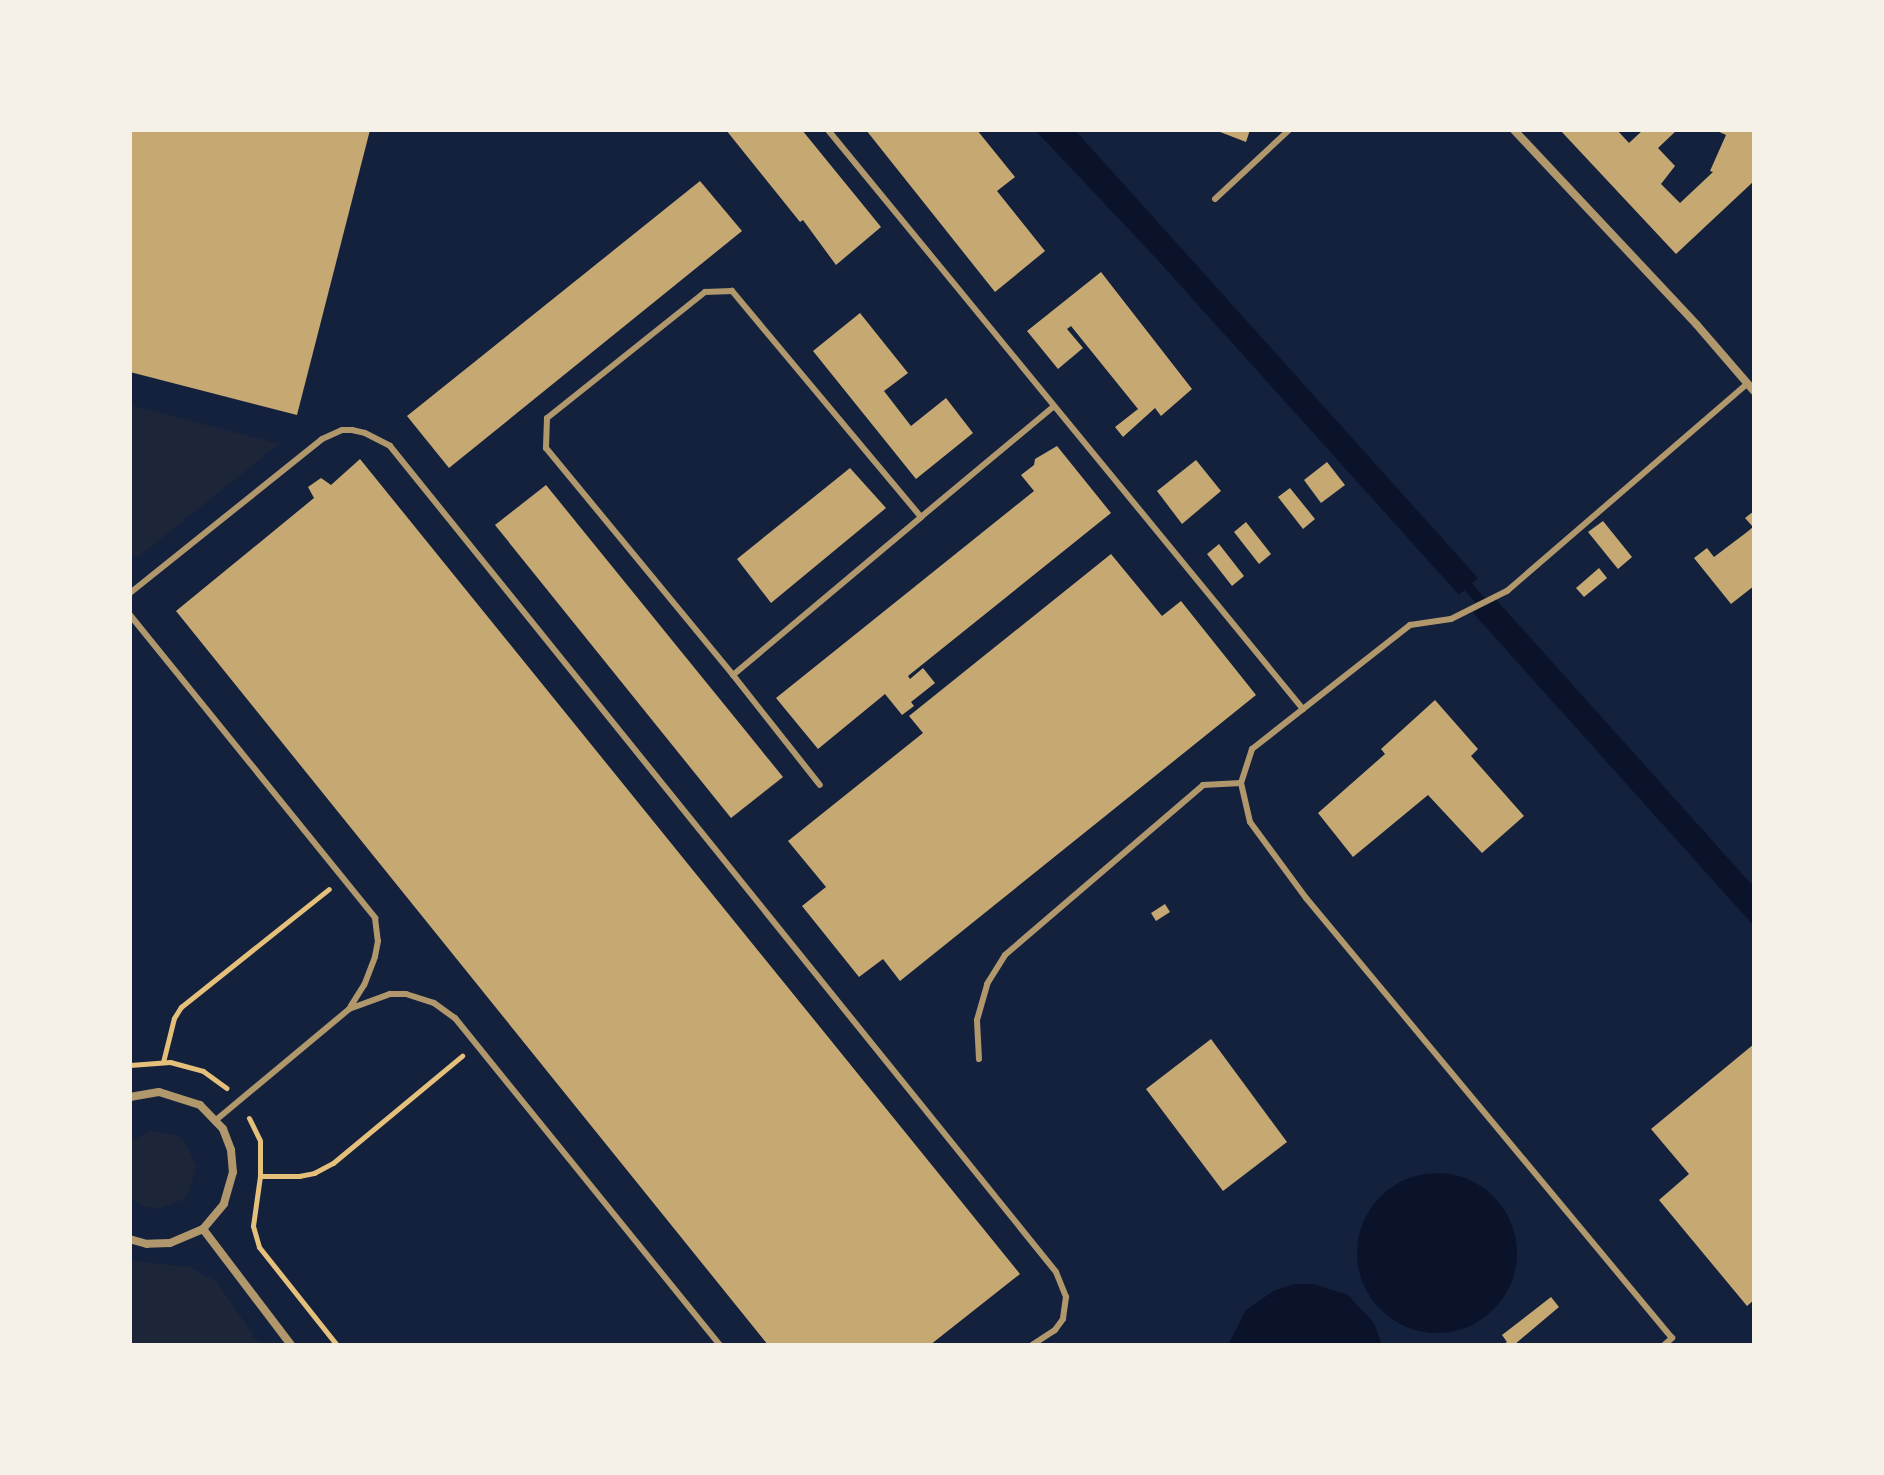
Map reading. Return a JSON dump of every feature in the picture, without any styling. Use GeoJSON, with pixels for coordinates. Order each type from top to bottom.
{"type":"FeatureCollection","features":[{"type":"Feature","properties":{"kind":"street"},"geometry":{"type":"LineString","coordinates":[[1514,130],[1751,387]]}},
{"type":"Feature","properties":{"kind":"street"},"geometry":{"type":"LineString","coordinates":[[130,1097],[159,1092],[180,1096],[200,1105],[216,1120],[231,1150],[233,1172],[224,1204],[203,1229],[170,1243],[147,1244],[130,1239]]}},
{"type":"Feature","properties":{"kind":"street"},"geometry":{"type":"LineString","coordinates":[[203,1229],[291,1345]]}},
{"type":"Feature","properties":{"kind":"lane"},"geometry":{"type":"LineString","coordinates":[[828,130],[1303,709]]}},
{"type":"Feature","properties":{"kind":"lane"},"geometry":{"type":"LineString","coordinates":[[1215,199],[1289,130]]}},
{"type":"Feature","properties":{"kind":"lane"},"geometry":{"type":"LineString","coordinates":[[820,785],[546,448],[547,418],[705,292],[732,291],[921,517]]}},
{"type":"Feature","properties":{"kind":"lane"},"geometry":{"type":"LineString","coordinates":[[1664,1345],[1672,1338],[1296,885],[1250,822],[1241,783],[1252,749],[1410,625],[1451,619],[1507,591],[1751,387]]}},
{"type":"Feature","properties":{"kind":"lane"},"geometry":{"type":"LineString","coordinates":[[733,675],[1054,406]]}},
{"type":"Feature","properties":{"kind":"lane"},"geometry":{"type":"LineString","coordinates":[[130,593],[322,439],[342,430],[352,430],[390,446],[1056,1272],[1066,1297],[1063,1319],[1055,1330],[1032,1345]]}},
{"type":"Feature","properties":{"kind":"lane"},"geometry":{"type":"LineString","coordinates":[[130,615],[375,918],[378,941],[370,972],[349,1009]]}},
{"type":"Feature","properties":{"kind":"lane"},"geometry":{"type":"LineString","coordinates":[[979,1059],[977,1020],[987,984],[1005,955],[1203,785],[1241,783]]}},
{"type":"Feature","properties":{"kind":"lane"},"geometry":{"type":"LineString","coordinates":[[216,1120],[349,1009],[390,994],[420,997],[444,1009],[476,1045],[720,1345]]}},
{"type":"Feature","properties":{"kind":"path"},"geometry":{"type":"LineString","coordinates":[[163,1062],[174,1018],[181,1007],[344,877]]}},
{"type":"Feature","properties":{"kind":"path"},"geometry":{"type":"LineString","coordinates":[[260,1176],[299,1176],[314,1173],[333,1163],[476,1045]]}},
{"type":"Feature","properties":{"kind":"shaded area"},"geometry":{"type":"Polygon","coordinates":[[[1035,130],[1075,130],[1478,578],[1459,595],[1152,254],[1035,130]]]}},
{"type":"Feature","properties":{"kind":"shaded area"},"geometry":{"type":"Polygon","coordinates":[[[130,405],[279,444],[138,557],[130,553],[130,405]]]}},
{"type":"Feature","properties":{"kind":"shaded area"},"geometry":{"type":"Polygon","coordinates":[[[1493,596],[1754,887],[1754,926],[1473,613],[1493,596]]]}},
{"type":"Feature","properties":{"kind":"shaded area"},"geometry":{"type":"Polygon","coordinates":[[[151,1131],[176,1135],[186,1143],[196,1166],[190,1190],[182,1200],[157,1209],[130,1198],[130,1141],[151,1131]]]}},
{"type":"Feature","properties":{"kind":"shaded area"},"geometry":{"type":"Polygon","coordinates":[[[1437,1173],[1467,1180],[1493,1197],[1510,1223],[1517,1253],[1510,1283],[1493,1309],[1467,1326],[1437,1333],[1407,1326],[1381,1309],[1364,1283],[1357,1253],[1364,1223],[1381,1197],[1407,1180],[1437,1173]]]}},
{"type":"Feature","properties":{"kind":"shaded area"},"geometry":{"type":"Polygon","coordinates":[[[130,1261],[190,1267],[217,1282],[260,1345],[130,1345],[130,1261]]]}},
{"type":"Feature","properties":{"kind":"shaded area"},"geometry":{"type":"Polygon","coordinates":[[[1295,1284],[1314,1284],[1348,1295],[1374,1323],[1382,1345],[1228,1345],[1246,1310],[1275,1290],[1295,1284]]]}},
{"type":"Feature","properties":{"kind":"building"},"geometry":{"type":"Polygon","coordinates":[[[130,130],[370,130],[297,415],[130,372],[130,130]]]}},
{"type":"Feature","properties":{"kind":"building"},"geometry":{"type":"Polygon","coordinates":[[[726,130],[802,130],[881,227],[836,265],[803,220],[800,222],[726,130]]]}},
{"type":"Feature","properties":{"kind":"building"},"geometry":{"type":"Polygon","coordinates":[[[866,130],[977,130],[1015,177],[997,191],[1045,251],[995,292],[866,130]]]}},
{"type":"Feature","properties":{"kind":"building"},"geometry":{"type":"Polygon","coordinates":[[[1215,130],[1250,130],[1246,142],[1215,130]]]}},
{"type":"Feature","properties":{"kind":"building"},"geometry":{"type":"Polygon","coordinates":[[[1560,130],[1617,130],[1629,143],[1643,130],[1677,130],[1658,148],[1675,166],[1661,184],[1680,203],[1713,172],[1710,171],[1726,135],[1715,130],[1754,130],[1754,181],[1676,254],[1560,130]]]}},
{"type":"Feature","properties":{"kind":"building"},"geometry":{"type":"Polygon","coordinates":[[[700,181],[742,231],[449,468],[407,416],[700,181]]]}},
{"type":"Feature","properties":{"kind":"building"},"geometry":{"type":"Polygon","coordinates":[[[1101,272],[1192,389],[1161,416],[1155,408],[1123,437],[1115,427],[1138,409],[1071,326],[1067,329],[1083,348],[1058,369],[1027,331],[1101,272]]]}},
{"type":"Feature","properties":{"kind":"building"},"geometry":{"type":"Polygon","coordinates":[[[860,313],[908,373],[884,391],[911,426],[946,398],[973,433],[916,479],[813,351],[860,313]]]}},
{"type":"Feature","properties":{"kind":"building"},"geometry":{"type":"Polygon","coordinates":[[[1057,446],[1111,513],[908,676],[910,679],[923,668],[935,683],[911,702],[914,706],[902,715],[885,694],[818,749],[776,698],[1034,491],[1021,475],[1034,465],[1035,459],[1057,446]]]}},
{"type":"Feature","properties":{"kind":"building"},"geometry":{"type":"Polygon","coordinates":[[[360,459],[1020,1274],[930,1345],[768,1345],[176,611],[314,498],[308,487],[321,478],[331,485],[360,459]]]}},
{"type":"Feature","properties":{"kind":"building"},"geometry":{"type":"Polygon","coordinates":[[[1196,460],[1221,491],[1182,524],[1157,491],[1196,460]]]}},
{"type":"Feature","properties":{"kind":"building"},"geometry":{"type":"Polygon","coordinates":[[[1327,462],[1345,485],[1321,503],[1304,480],[1327,462]]]}},
{"type":"Feature","properties":{"kind":"building"},"geometry":{"type":"Polygon","coordinates":[[[850,468],[886,508],[771,603],[737,559],[850,468]]]}},
{"type":"Feature","properties":{"kind":"building"},"geometry":{"type":"Polygon","coordinates":[[[546,485],[783,777],[731,818],[495,525],[546,485]]]}},
{"type":"Feature","properties":{"kind":"building"},"geometry":{"type":"Polygon","coordinates":[[[1290,488],[1315,519],[1303,529],[1278,497],[1290,488]]]}},
{"type":"Feature","properties":{"kind":"building"},"geometry":{"type":"Polygon","coordinates":[[[1754,511],[1754,586],[1731,604],[1694,558],[1707,548],[1714,557],[1747,532],[1753,527],[1745,518],[1754,511]]]}},
{"type":"Feature","properties":{"kind":"building"},"geometry":{"type":"Polygon","coordinates":[[[1603,521],[1632,557],[1618,569],[1588,532],[1603,521]]]}},
{"type":"Feature","properties":{"kind":"building"},"geometry":{"type":"Polygon","coordinates":[[[1246,522],[1271,554],[1259,564],[1234,532],[1246,522]]]}},
{"type":"Feature","properties":{"kind":"building"},"geometry":{"type":"Polygon","coordinates":[[[1219,544],[1244,576],[1232,586],[1207,554],[1219,544]]]}},
{"type":"Feature","properties":{"kind":"building"},"geometry":{"type":"Polygon","coordinates":[[[1111,554],[1162,616],[1181,601],[1256,695],[900,981],[883,959],[859,977],[802,906],[826,887],[788,841],[923,733],[909,716],[1111,554]]]}},
{"type":"Feature","properties":{"kind":"building"},"geometry":{"type":"Polygon","coordinates":[[[1599,568],[1607,578],[1584,597],[1576,588],[1599,568]]]}},
{"type":"Feature","properties":{"kind":"building"},"geometry":{"type":"Polygon","coordinates":[[[1435,700],[1478,749],[1471,756],[1524,816],[1482,853],[1428,795],[1353,857],[1318,813],[1385,754],[1381,749],[1435,700]]]}},
{"type":"Feature","properties":{"kind":"building"},"geometry":{"type":"Polygon","coordinates":[[[1165,904],[1170,912],[1156,921],[1151,913],[1165,904]]]}},
{"type":"Feature","properties":{"kind":"building"},"geometry":{"type":"Polygon","coordinates":[[[1211,1039],[1287,1142],[1223,1191],[1146,1089],[1211,1039]]]}},
{"type":"Feature","properties":{"kind":"building"},"geometry":{"type":"Polygon","coordinates":[[[1754,1044],[1754,1300],[1747,1306],[1659,1200],[1689,1174],[1651,1129],[1754,1044]]]}},
{"type":"Feature","properties":{"kind":"building"},"geometry":{"type":"Polygon","coordinates":[[[1551,1297],[1559,1307],[1514,1345],[1502,1345],[1507,1342],[1502,1335],[1551,1297]]]}},
{"type":"Feature","properties":{"kind":"waterway"},"geometry":{"type":"LineString","coordinates":[[1459,577],[1489,610]]}}]}
